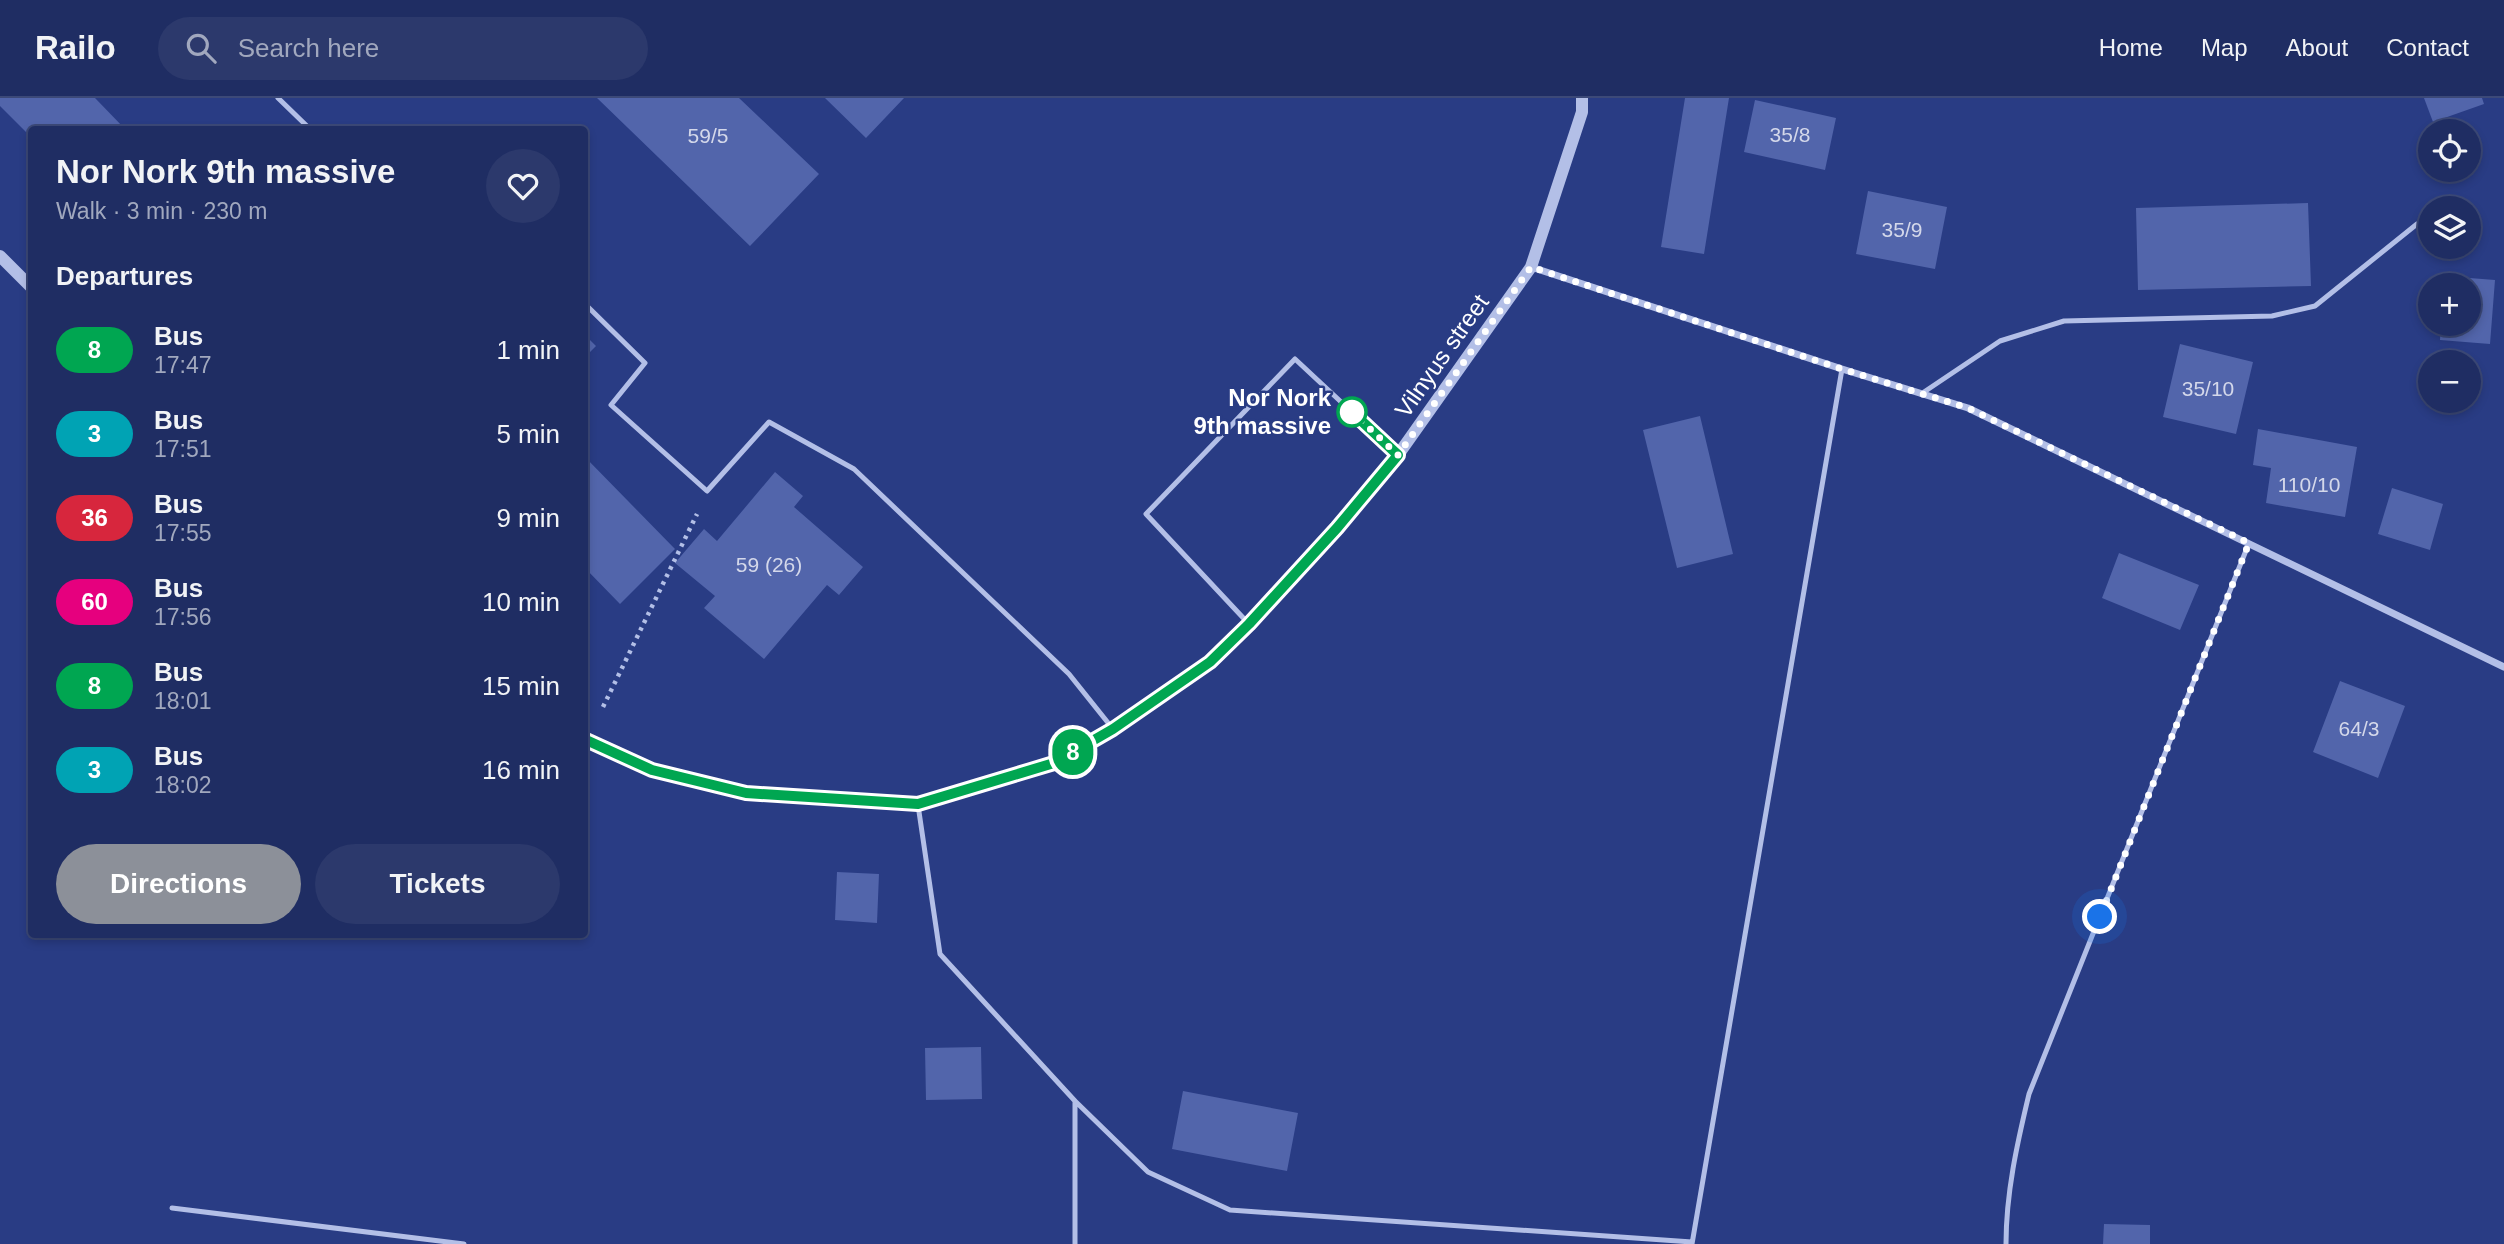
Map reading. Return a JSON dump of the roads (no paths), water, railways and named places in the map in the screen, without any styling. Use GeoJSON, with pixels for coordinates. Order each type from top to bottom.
{"type":"FeatureCollection","features":[{"type":"Feature","properties":{"kind":"street","name":"Vilnyus street"},"geometry":{"type":"LineString","coordinates":[[588,741],[652,770],[746,793],[918,804],[1054,763],[1113,729],[1210,662],[1249,624],[1337,528],[1398,455],[1531,267],[1582,111],[1582,98]]}},
{"type":"Feature","properties":{"kind":"street"},"geometry":{"type":"LineString","coordinates":[[0,256],[28,284]]}},
{"type":"Feature","properties":{"kind":"street"},"geometry":{"type":"LineString","coordinates":[[1531,267],[1968,408],[2504,667]]}},
{"type":"Feature","properties":{"kind":"lane"},"geometry":{"type":"LineString","coordinates":[[278,98],[307,126]]}},
{"type":"Feature","properties":{"kind":"lane"},"geometry":{"type":"LineString","coordinates":[[1921,394],[2000,341],[2064,321],[2272,316],[2315,306],[2417,224]]}},
{"type":"Feature","properties":{"kind":"lane"},"geometry":{"type":"LineString","coordinates":[[588,307],[645,363],[611,405],[708,491],[769,422],[854,470],[1069,674],[1113,729]]}},
{"type":"Feature","properties":{"kind":"lane"},"geometry":{"type":"LineString","coordinates":[[1249,624],[1146,514],[1295,359],[1398,455]]}},
{"type":"Feature","properties":{"kind":"lane"},"geometry":{"type":"LineString","coordinates":[[918,804],[940,954],[1075,1101],[1148,1172],[1230,1210],[1692,1243],[1842,369]]}},
{"type":"Feature","properties":{"kind":"lane"},"geometry":{"type":"LineString","coordinates":[[2006,1244],[2006,1208],[2029,1094],[2249,543]]}},
{"type":"Feature","properties":{"kind":"lane"},"geometry":{"type":"LineString","coordinates":[[1075,1101],[1075,1244]]}},
{"type":"Feature","properties":{"kind":"lane"},"geometry":{"type":"LineString","coordinates":[[172,1208],[464,1244]]}},
{"type":"Feature","properties":{"kind":"place","name":"Nor Nork 9th massive"},"geometry":{"type":"Point","coordinates":[1352,412]}}]}
